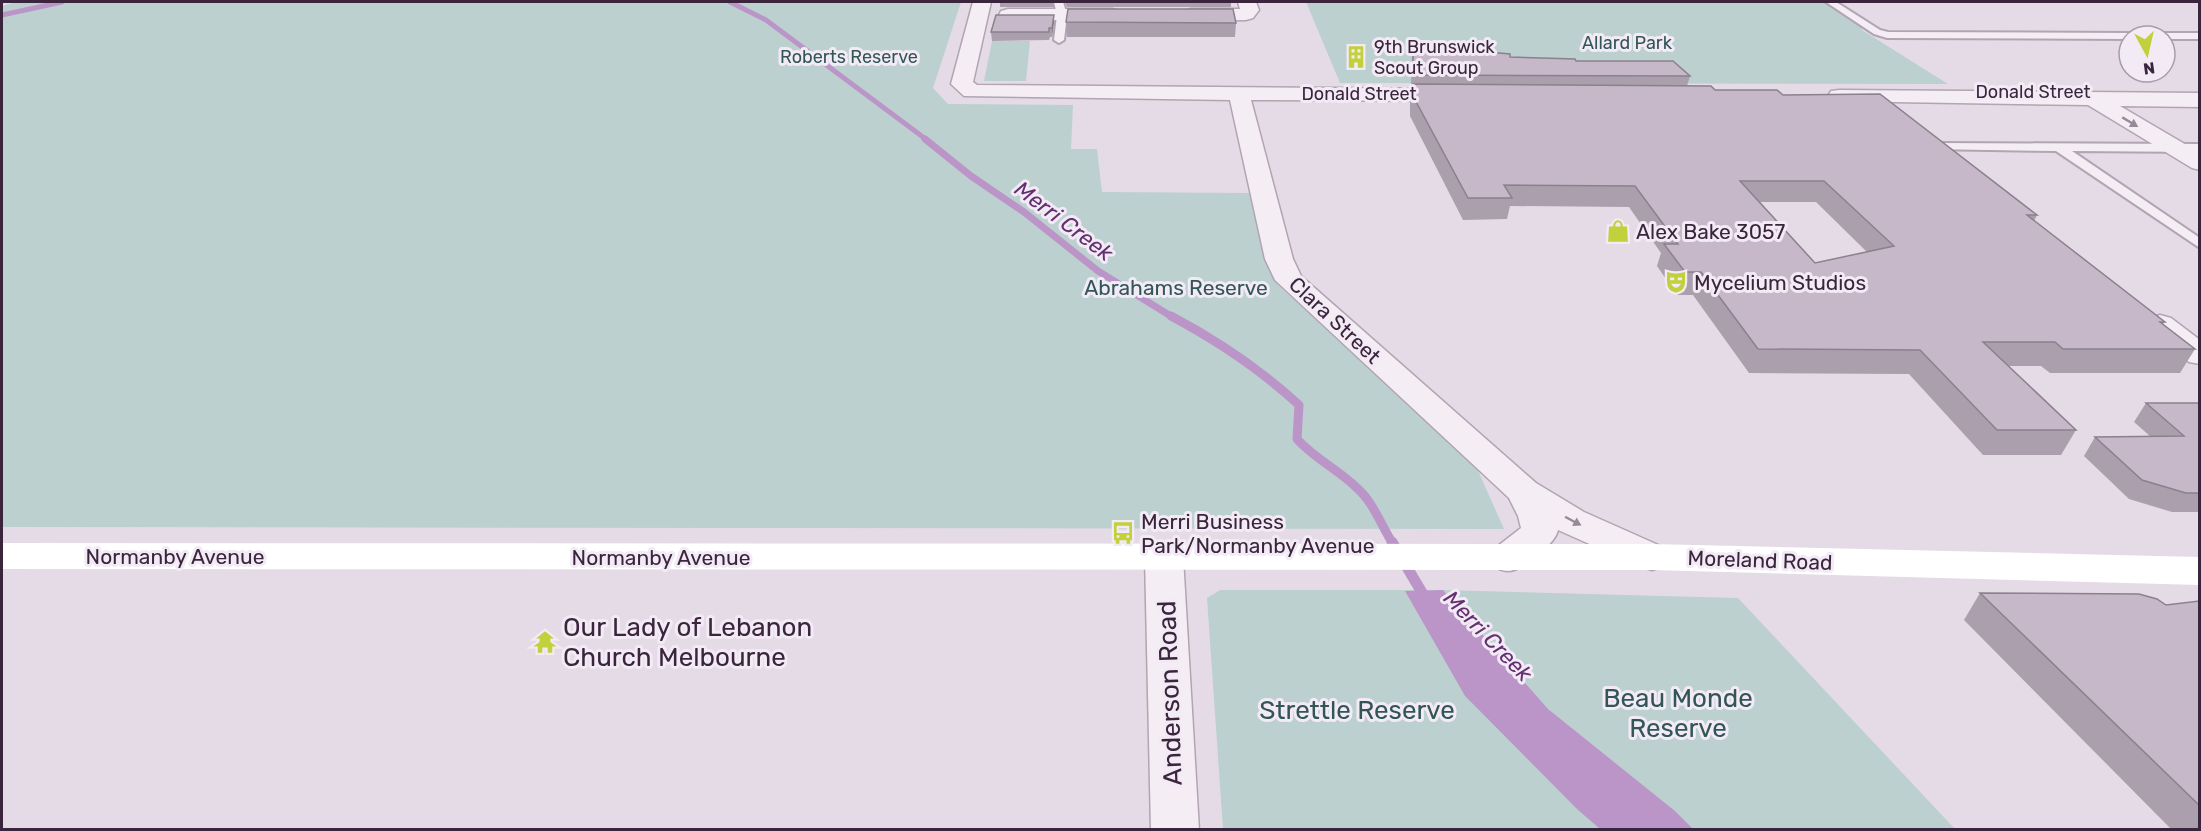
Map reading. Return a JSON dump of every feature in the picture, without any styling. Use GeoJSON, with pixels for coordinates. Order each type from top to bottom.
{"type":"FeatureCollection","features":[{"type":"Feature","properties":{"kind":"main road","name":"Normanby Avenue"},"geometry":{"type":"LineString","coordinates":[[2,556],[1321,559]]}},
{"type":"Feature","properties":{"kind":"main road","name":"Moreland Road"},"geometry":{"type":"LineString","coordinates":[[1321,559],[1652,558],[2199,571]]}},
{"type":"Feature","properties":{"kind":"street"},"geometry":{"type":"LineString","coordinates":[[1178,15],[1246,14],[1250,10],[1247,2]]}},
{"type":"Feature","properties":{"kind":"street"},"geometry":{"type":"LineString","coordinates":[[981,8],[1060,8],[1132,15]]}},
{"type":"Feature","properties":{"kind":"street","name":"Donald Street"},"geometry":{"type":"LineString","coordinates":[[981,8],[962,84],[967,89],[987,93],[1474,95]]}},
{"type":"Feature","properties":{"kind":"street","name":"Donald Street"},"geometry":{"type":"LineString","coordinates":[[1820,96],[2087,96],[2199,92]]}},
{"type":"Feature","properties":{"kind":"street","name":"Clara Street"},"geometry":{"type":"LineString","coordinates":[[1239,93],[1284,273],[1298,289],[1522,491],[1571,521],[1652,558]]}},
{"type":"Feature","properties":{"kind":"street"},"geometry":{"type":"LineString","coordinates":[[1867,96],[1968,175]]}},
{"type":"Feature","properties":{"kind":"street"},"geometry":{"type":"LineString","coordinates":[[2087,96],[2199,163]]}},
{"type":"Feature","properties":{"kind":"street","name":"Donald Street"},"geometry":{"type":"LineString","coordinates":[[2087,96],[2199,100]]}},
{"type":"Feature","properties":{"kind":"street"},"geometry":{"type":"LineString","coordinates":[[2137,306],[2199,355]]}},
{"type":"Feature","properties":{"kind":"street","name":"Clara Street"},"geometry":{"type":"LineString","coordinates":[[1497,558],[1540,532],[1536,513],[1522,491]]}},
{"type":"Feature","properties":{"kind":"street","name":"Anderson Road"},"geometry":{"type":"LineString","coordinates":[[1164,557],[1175,830]]}},
{"type":"Feature","properties":{"kind":"lane"},"geometry":{"type":"LineString","coordinates":[[1831,2],[1877,32],[1887,35],[2117,36]]}},
{"type":"Feature","properties":{"kind":"lane"},"geometry":{"type":"LineString","coordinates":[[1059,40],[1060,8]]}},
{"type":"Feature","properties":{"kind":"lane"},"geometry":{"type":"LineString","coordinates":[[2177,36],[2199,36]]}},
{"type":"Feature","properties":{"kind":"lane"},"geometry":{"type":"LineString","coordinates":[[1914,133],[2058,147],[2199,148]]}},
{"type":"Feature","properties":{"kind":"lane"},"geometry":{"type":"LineString","coordinates":[[2058,147],[2199,244]]}},
{"type":"Feature","properties":{"kind":"green space"},"geometry":{"type":"Polygon","coordinates":[[[17,2],[961,2],[933,88],[948,104],[1073,105],[1071,149],[1097,149],[1102,192],[1250,193],[1265,260],[1279,286],[1476,466],[1504,529],[2,527],[2,6],[17,2]]]}},
{"type":"Feature","properties":{"kind":"green space","name":"Allard Park"},"geometry":{"type":"Polygon","coordinates":[[[1306,2],[1828,2],[1863,26],[1862,30],[1948,84],[1340,83],[1306,2]]]}},
{"type":"Feature","properties":{"kind":"green space"},"geometry":{"type":"Polygon","coordinates":[[[992,41],[1030,41],[1026,81],[984,81],[992,41]]]}},
{"type":"Feature","properties":{"kind":"green space"},"geometry":{"type":"Polygon","coordinates":[[[1220,590],[1443,590],[1738,598],[1955,829],[1223,829],[1207,598],[1220,590]]]}},
{"type":"Feature","properties":{"kind":"shaded area"},"geometry":{"type":"Polygon","coordinates":[[[1443,590],[1548,709],[1675,811],[1693,829],[1600,829],[1577,809],[1465,696],[1405,591],[1443,590]]]}},
{"type":"Feature","properties":{"kind":"building"},"geometry":{"type":"Polygon","coordinates":[[[1068,9],[1233,9],[1236,23],[1066,22],[1068,9]]]}},
{"type":"Feature","properties":{"kind":"building"},"geometry":{"type":"Polygon","coordinates":[[[996,15],[1054,15],[1049,32],[991,32],[996,15]]]}},
{"type":"Feature","properties":{"kind":"building"},"geometry":{"type":"Polygon","coordinates":[[[1431,47],[1510,54],[1510,57],[1575,59],[1576,61],[1673,61],[1690,76],[1413,75],[1413,49],[1431,50],[1431,47]]]}},
{"type":"Feature","properties":{"kind":"building"},"geometry":{"type":"Polygon","coordinates":[[[1413,84],[1711,86],[1715,90],[1777,90],[1783,95],[1880,94],[2037,215],[2027,215],[2165,322],[2160,322],[2195,349],[2063,349],[2055,342],[1983,342],[2076,430],[1997,430],[1920,350],[1758,349],[1701,272],[1685,272],[1664,244],[1678,244],[1635,186],[1504,185],[1512,198],[1468,198],[1413,96],[1413,84]],[[1740,181],[1815,263],[1894,246],[1824,181],[1740,181]]]}},
{"type":"Feature","properties":{"kind":"building"},"geometry":{"type":"Polygon","coordinates":[[[2146,403],[2199,403],[2199,493],[2186,493],[2142,480],[2095,437],[2184,436],[2146,403]]]}},
{"type":"Feature","properties":{"kind":"building"},"geometry":{"type":"Polygon","coordinates":[[[1980,593],[2139,594],[2157,599],[2166,605],[2199,601],[2199,805],[1980,593]]]}},
{"type":"Feature","properties":{"kind":"waterway"},"geometry":{"type":"LineString","coordinates":[[2,15],[62,2]]}},
{"type":"Feature","properties":{"kind":"waterway","name":"Merri Creek"},"geometry":{"type":"LineString","coordinates":[[730,2],[766,20],[927,140]]}},
{"type":"Feature","properties":{"kind":"waterway","name":"Merri Creek"},"geometry":{"type":"LineString","coordinates":[[925,139],[971,176],[1024,212],[1098,271],[1174,318]]}},
{"type":"Feature","properties":{"kind":"waterway","name":"Merri Creek"},"geometry":{"type":"LineString","coordinates":[[1171,316],[1238,356],[1299,405],[1297,439],[1363,494],[1393,544]]}},
{"type":"Feature","properties":{"kind":"waterway","name":"Merri Creek"},"geometry":{"type":"LineString","coordinates":[[1392,542],[1427,601]]}},
{"type":"Feature","properties":{"kind":"place","name":"9th Brunswick Scout Group"},"geometry":{"type":"Point","coordinates":[1356,57]}},
{"type":"Feature","properties":{"kind":"place","name":"Alex Bake 3057"},"geometry":{"type":"Point","coordinates":[1618,231]}},
{"type":"Feature","properties":{"kind":"place","name":"Mycelium Studios"},"geometry":{"type":"Point","coordinates":[1676,282]}},
{"type":"Feature","properties":{"kind":"place","name":"Merri Business Park/Normanby Avenue"},"geometry":{"type":"Point","coordinates":[1123,533]}},
{"type":"Feature","properties":{"kind":"place","name":"Our Lady of Lebanon Church Melbourne"},"geometry":{"type":"Point","coordinates":[545,642]}},
{"type":"Feature","properties":{"kind":"park label","name":"Roberts Reserve"},"geometry":{"type":"Point","coordinates":[849,57]}},
{"type":"Feature","properties":{"kind":"park label","name":"Abrahams Reserve"},"geometry":{"type":"Point","coordinates":[1176,287]}},
{"type":"Feature","properties":{"kind":"park label","name":"Strettle Reserve"},"geometry":{"type":"Point","coordinates":[1357,710]}},
{"type":"Feature","properties":{"kind":"park label","name":"Beau Monde Reserve"},"geometry":{"type":"Point","coordinates":[1678,713]}}]}
